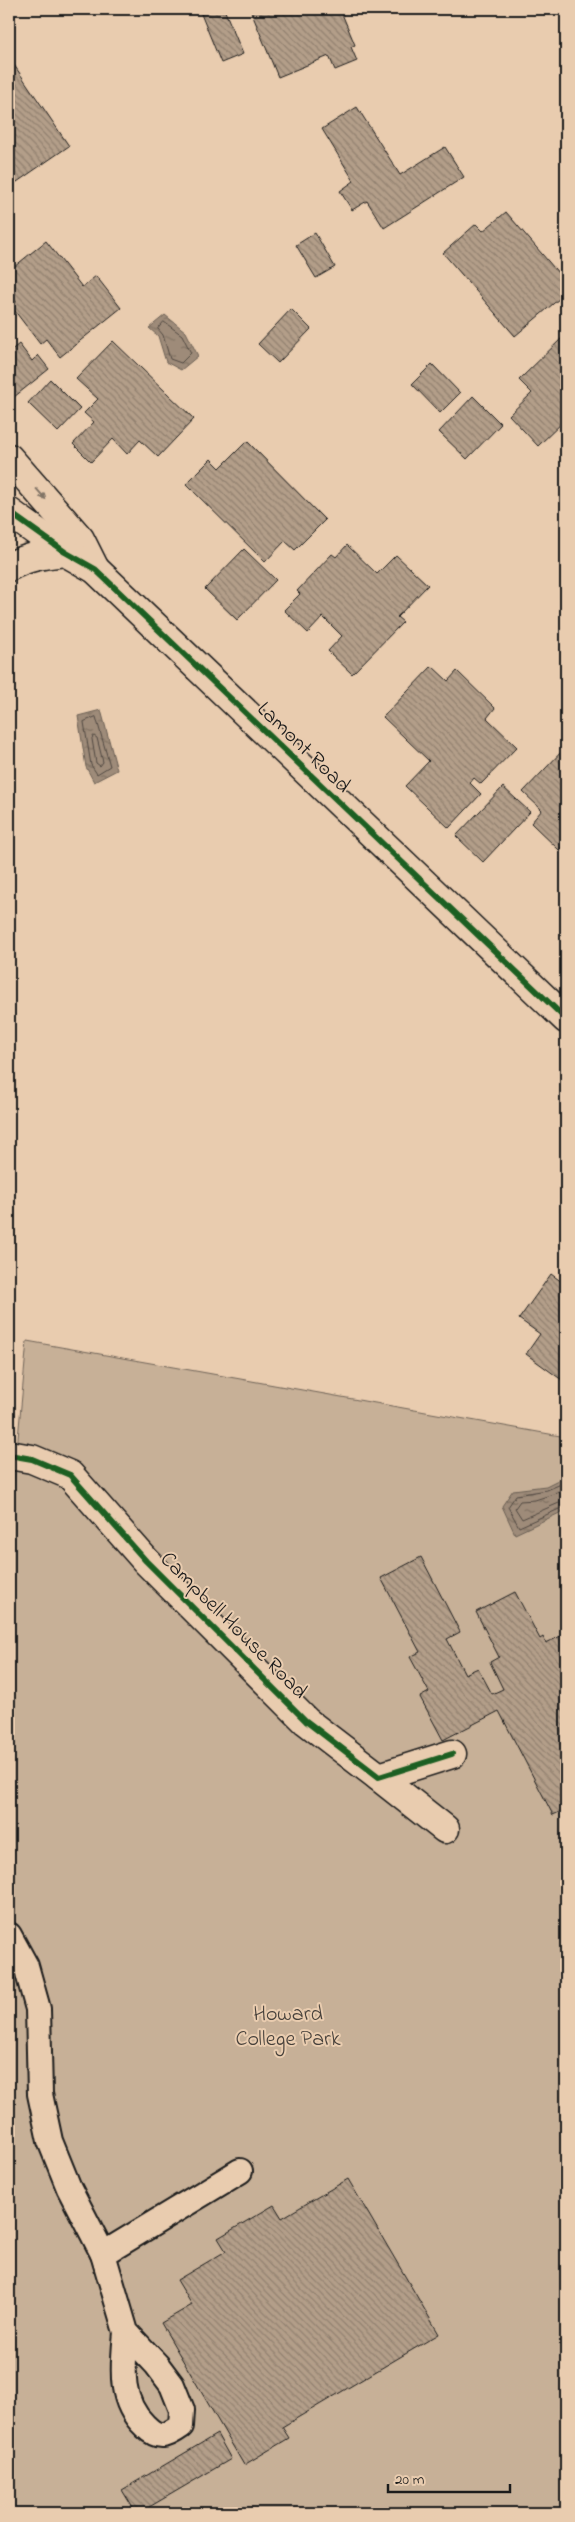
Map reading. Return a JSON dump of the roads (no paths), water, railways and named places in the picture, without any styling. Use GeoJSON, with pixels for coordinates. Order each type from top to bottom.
{"type":"FeatureCollection","features":[{"type":"Feature","properties":{"kind":"street","name":"Lamont Road"},"geometry":{"type":"LineString","coordinates":[[9,458],[80,539],[95,569]]}},
{"type":"Feature","properties":{"kind":"street","name":"Lamont Road"},"geometry":{"type":"LineString","coordinates":[[9,512],[65,552],[95,569],[566,1020]]}},
{"type":"Feature","properties":{"kind":"street"},"geometry":{"type":"LineString","coordinates":[[9,567],[27,559],[65,552]]}},
{"type":"Feature","properties":{"kind":"street","name":"Campbell House Road"},"geometry":{"type":"LineString","coordinates":[[9,1455],[32,1459],[70,1475],[146,1561],[306,1721],[445,1829]]}},
{"type":"Feature","properties":{"kind":"street"},"geometry":{"type":"LineString","coordinates":[[379,1777],[452,1754]]}},
{"type":"Feature","properties":{"kind":"lane"},"geometry":{"type":"LineString","coordinates":[[9,1936],[26,1966],[38,2009],[40,2094],[50,2141],[70,2188],[103,2254],[126,2332]]}},
{"type":"Feature","properties":{"kind":"lane"},"geometry":{"type":"LineString","coordinates":[[103,2254],[240,2171]]}},
{"type":"Feature","properties":{"kind":"water"},"geometry":{"type":"Polygon","coordinates":[[[165,315],[186,332],[198,356],[181,370],[166,362],[158,336],[149,328],[165,315]]]}},
{"type":"Feature","properties":{"kind":"water"},"geometry":{"type":"Polygon","coordinates":[[[101,710],[117,770],[94,782],[86,767],[78,716],[101,710]]]}},
{"type":"Feature","properties":{"kind":"water"},"geometry":{"type":"Polygon","coordinates":[[[566,1476],[566,1510],[515,1534],[502,1506],[513,1490],[546,1486],[566,1476]]]}},
{"type":"Feature","properties":{"kind":"park label","name":"Howard College Park"},"geometry":{"type":"Point","coordinates":[288,2024]}}]}
